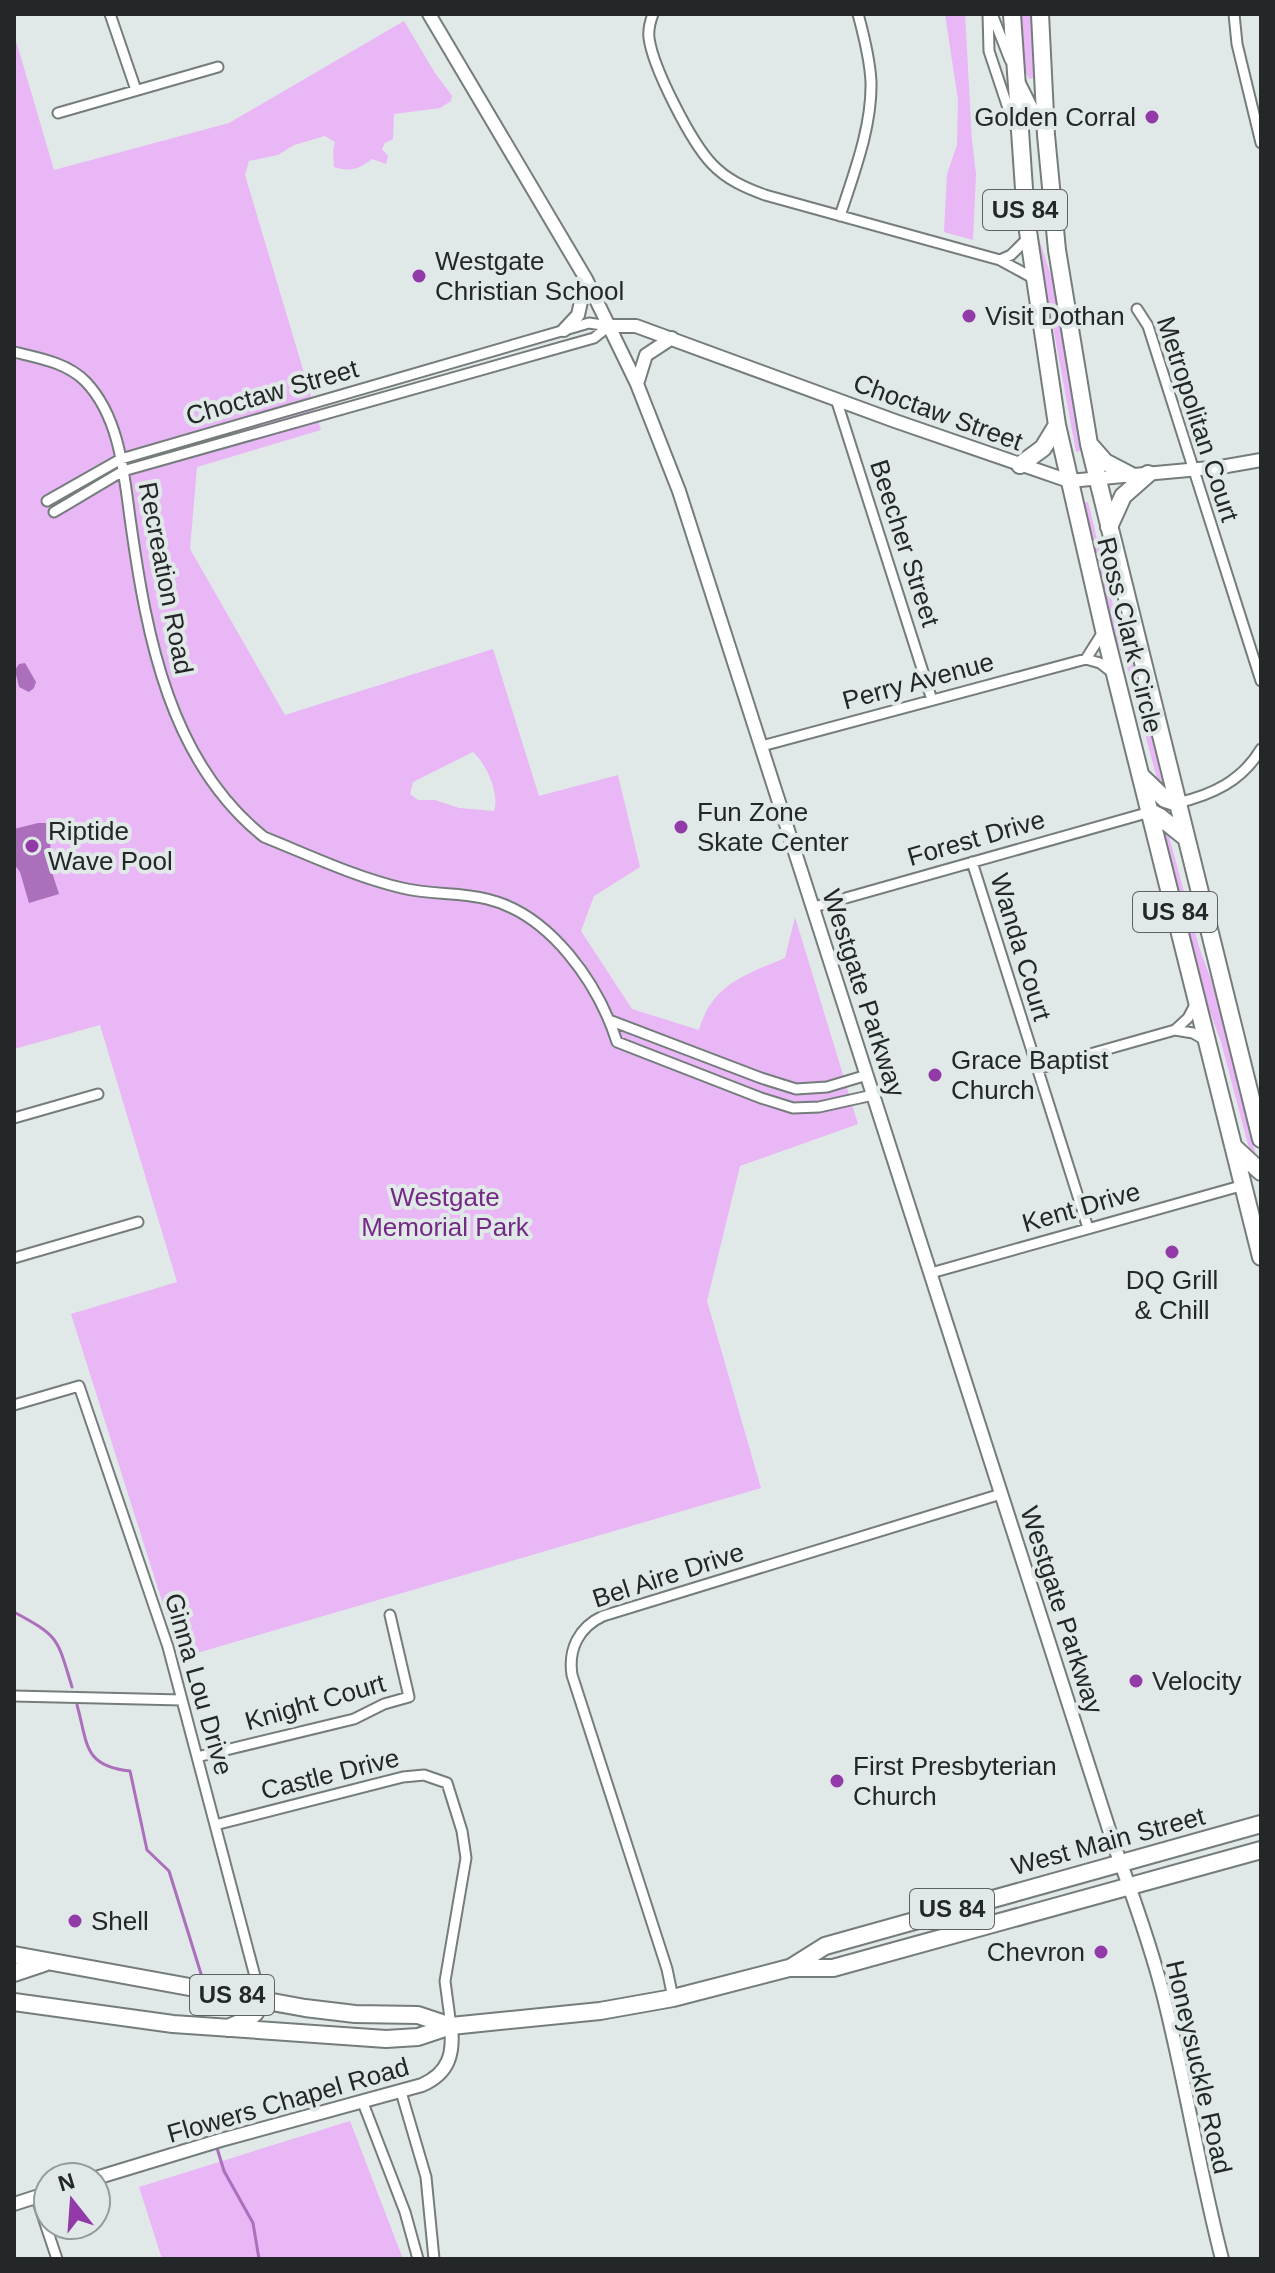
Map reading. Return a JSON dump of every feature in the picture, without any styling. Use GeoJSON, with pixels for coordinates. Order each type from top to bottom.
{"type":"FeatureCollection","features":[{"type":"Feature","properties":{"kind":"highway","name":"Ross Clark Circle"},"geometry":{"type":"LineString","coordinates":[[1012,14],[1028,238],[1057,425],[1104,630],[1261,1257]]}},
{"type":"Feature","properties":{"kind":"highway","name":"Ross Clark Circle"},"geometry":{"type":"LineString","coordinates":[[1040,14],[1046,135],[1062,285],[1089,444],[1261,1139]]}},
{"type":"Feature","properties":{"kind":"highway"},"geometry":{"type":"LineString","coordinates":[[1020,465],[1043,448],[1057,425]]}},
{"type":"Feature","properties":{"kind":"highway"},"geometry":{"type":"LineString","coordinates":[[1089,444],[1105,462],[1130,475]]}},
{"type":"Feature","properties":{"kind":"highway"},"geometry":{"type":"LineString","coordinates":[[1108,528],[1123,496],[1148,474]]}},
{"type":"Feature","properties":{"kind":"highway"},"geometry":{"type":"LineString","coordinates":[[1140,775],[1165,799],[1177,803]]}},
{"type":"Feature","properties":{"kind":"highway"},"geometry":{"type":"LineString","coordinates":[[1150,812],[1185,837]]}},
{"type":"Feature","properties":{"kind":"highway"},"geometry":{"type":"LineString","coordinates":[[1234,1147],[1261,1172]]}},
{"type":"Feature","properties":{"kind":"highway"},"geometry":{"type":"LineString","coordinates":[[1244,1185],[1261,1196]]}},
{"type":"Feature","properties":{"kind":"highway","name":"West Main Street"},"geometry":{"type":"LineString","coordinates":[[789,1968],[825,1946],[1261,1824]]}},
{"type":"Feature","properties":{"kind":"highway","name":"West Main Street"},"geometry":{"type":"LineString","coordinates":[[14,2002],[125,2019],[226,2029],[386,2039],[418,2037],[451,2026],[586,2013],[673,1998],[789,1968],[833,1968],[1261,1850]]}},
{"type":"Feature","properties":{"kind":"highway","name":"West Main Street"},"geometry":{"type":"LineString","coordinates":[[14,1955],[355,2014],[418,2015],[451,2026]]}},
{"type":"Feature","properties":{"kind":"highway"},"geometry":{"type":"LineString","coordinates":[[14,1973],[50,1962]]}},
{"type":"Feature","properties":{"kind":"highway"},"geometry":{"type":"LineString","coordinates":[[237,1995],[245,2009],[246,2020]]}},
{"type":"Feature","properties":{"kind":"highway"},"geometry":{"type":"LineString","coordinates":[[226,2029],[246,2020],[259,2009],[261,1999]]}},
{"type":"Feature","properties":{"kind":"main road","name":"Westgate Parkway"},"geometry":{"type":"LineString","coordinates":[[429,14],[586,279],[637,384],[688,516],[1129,1885]]}},
{"type":"Feature","properties":{"kind":"main road"},"geometry":{"type":"LineString","coordinates":[[564,330],[578,315],[586,279]]}},
{"type":"Feature","properties":{"kind":"main road","name":"Choctaw Street"},"geometry":{"type":"LineString","coordinates":[[609,326],[636,326],[672,338],[1069,481],[1194,470],[1261,460]]}},
{"type":"Feature","properties":{"kind":"main road"},"geometry":{"type":"LineString","coordinates":[[637,384],[646,355],[672,338]]}},
{"type":"Feature","properties":{"kind":"main road","name":"Honeysuckle Road"},"geometry":{"type":"LineString","coordinates":[[1129,1885],[1166,2008],[1201,2176],[1222,2259]]}},
{"type":"Feature","properties":{"kind":"main road","name":"Flowers Chapel Road"},"geometry":{"type":"LineString","coordinates":[[112,2173],[432,2081],[446,2068],[453,2048],[451,2026]]}},
{"type":"Feature","properties":{"kind":"street"},"geometry":{"type":"LineString","coordinates":[[110,14],[136,90]]}},
{"type":"Feature","properties":{"kind":"street"},"geometry":{"type":"LineString","coordinates":[[653,14],[648,33],[656,65],[698,147],[713,165],[746,188],[1000,260],[1018,267],[1033,278]]}},
{"type":"Feature","properties":{"kind":"street"},"geometry":{"type":"LineString","coordinates":[[840,216],[865,135],[871,98],[869,64],[858,14]]}},
{"type":"Feature","properties":{"kind":"street"},"geometry":{"type":"LineString","coordinates":[[990,14],[1046,135]]}},
{"type":"Feature","properties":{"kind":"street"},"geometry":{"type":"LineString","coordinates":[[990,14],[989,51],[1019,142]]}},
{"type":"Feature","properties":{"kind":"street"},"geometry":{"type":"LineString","coordinates":[[1234,14],[1237,44],[1261,143]]}},
{"type":"Feature","properties":{"kind":"street"},"geometry":{"type":"LineString","coordinates":[[58,113],[218,67]]}},
{"type":"Feature","properties":{"kind":"street"},"geometry":{"type":"LineString","coordinates":[[1000,260],[1011,255],[1028,238]]}},
{"type":"Feature","properties":{"kind":"street","name":"Metropolitan Court"},"geometry":{"type":"LineString","coordinates":[[1137,309],[1148,326],[1261,681]]}},
{"type":"Feature","properties":{"kind":"street","name":"Choctaw Street"},"geometry":{"type":"LineString","coordinates":[[47,501],[121,459],[589,323],[609,326]]}},
{"type":"Feature","properties":{"kind":"street","name":"Choctaw Street"},"geometry":{"type":"LineString","coordinates":[[54,512],[123,471],[594,338],[609,326]]}},
{"type":"Feature","properties":{"kind":"street","name":"Recreation Road"},"geometry":{"type":"LineString","coordinates":[[14,352],[54,363],[85,380],[106,413],[121,459],[142,595],[157,664],[194,754],[211,782],[231,807],[264,837],[402,888],[474,896],[517,910],[537,923],[567,953],[609,1020],[617,1042],[793,1108],[819,1107],[873,1095]]}},
{"type":"Feature","properties":{"kind":"street","name":"Beecher Street"},"geometry":{"type":"LineString","coordinates":[[836,399],[932,700]]}},
{"type":"Feature","properties":{"kind":"street"},"geometry":{"type":"LineString","coordinates":[[1104,630],[1086,659],[1100,663],[1115,674]]}},
{"type":"Feature","properties":{"kind":"street","name":"Perry Avenue"},"geometry":{"type":"LineString","coordinates":[[762,746],[1086,659]]}},
{"type":"Feature","properties":{"kind":"street"},"geometry":{"type":"LineString","coordinates":[[1177,803],[1199,798],[1227,785],[1247,769],[1261,749]]}},
{"type":"Feature","properties":{"kind":"street","name":"Forest Drive"},"geometry":{"type":"LineString","coordinates":[[814,907],[1150,812]]}},
{"type":"Feature","properties":{"kind":"street","name":"Wanda Court"},"geometry":{"type":"LineString","coordinates":[[972,862],[1088,1228]]}},
{"type":"Feature","properties":{"kind":"street"},"geometry":{"type":"LineString","coordinates":[[1175,1030],[1188,1018],[1197,1001]]}},
{"type":"Feature","properties":{"kind":"street"},"geometry":{"type":"LineString","coordinates":[[609,1020],[796,1089],[827,1087],[867,1075]]}},
{"type":"Feature","properties":{"kind":"street"},"geometry":{"type":"LineString","coordinates":[[1037,1069],[1175,1030],[1193,1033],[1207,1042]]}},
{"type":"Feature","properties":{"kind":"street"},"geometry":{"type":"LineString","coordinates":[[14,1118],[98,1094]]}},
{"type":"Feature","properties":{"kind":"street","name":"Kent Drive"},"geometry":{"type":"LineString","coordinates":[[931,1273],[1244,1185]]}},
{"type":"Feature","properties":{"kind":"street"},"geometry":{"type":"LineString","coordinates":[[14,1258],[138,1222]]}},
{"type":"Feature","properties":{"kind":"street","name":"Ginna Lou Drive"},"geometry":{"type":"LineString","coordinates":[[14,1405],[79,1386],[153,1596],[261,1999]]}},
{"type":"Feature","properties":{"kind":"street","name":"Bel Aire Drive"},"geometry":{"type":"LineString","coordinates":[[673,1998],[667,1969],[572,1675],[572,1653],[580,1633],[590,1623],[610,1613],[1001,1494]]}},
{"type":"Feature","properties":{"kind":"street","name":"Knight Court"},"geometry":{"type":"LineString","coordinates":[[197,1757],[354,1719],[384,1704],[409,1697],[390,1615]]}},
{"type":"Feature","properties":{"kind":"street"},"geometry":{"type":"LineString","coordinates":[[14,1696],[182,1700]]}},
{"type":"Feature","properties":{"kind":"street","name":"Castle Drive"},"geometry":{"type":"LineString","coordinates":[[215,1825],[403,1777],[424,1775],[447,1783],[462,1831],[466,1858],[445,1981],[451,2026]]}},
{"type":"Feature","properties":{"kind":"street"},"geometry":{"type":"LineString","coordinates":[[401,2092],[426,2177],[434,2259]]}},
{"type":"Feature","properties":{"kind":"street"},"geometry":{"type":"LineString","coordinates":[[363,2103],[405,2212],[418,2259]]}},
{"type":"Feature","properties":{"kind":"green space"},"geometry":{"type":"Polygon","coordinates":[[[945,14],[965,14],[976,174],[973,240],[944,232],[947,174],[957,145],[958,100],[945,14]]]}},
{"type":"Feature","properties":{"kind":"green space"},"geometry":{"type":"Polygon","coordinates":[[[1020,14],[1032,14],[1034,78],[1029,79],[1022,64],[1020,14]]]}},
{"type":"Feature","properties":{"kind":"green space","name":"Westgate Memorial Park"},"geometry":{"type":"Polygon","coordinates":[[[404,21],[452,96],[451,101],[440,108],[394,114],[393,139],[385,143],[382,149],[388,156],[386,164],[372,159],[354,169],[334,167],[335,142],[325,136],[294,145],[278,155],[249,161],[245,175],[321,430],[197,467],[190,549],[285,715],[493,649],[539,796],[618,775],[640,867],[594,896],[581,931],[632,1009],[699,1030],[705,1014],[721,991],[744,976],[785,958],[795,917],[858,1124],[740,1166],[707,1301],[761,1488],[180,1658],[71,1314],[177,1282],[100,1025],[14,1049],[14,34],[54,170],[229,123],[404,21]],[[473,752],[413,782],[410,794],[418,800],[435,800],[459,808],[494,811],[493,788],[473,752]]]}},
{"type":"Feature","properties":{"kind":"green space"},"geometry":{"type":"Polygon","coordinates":[[[1037,233],[1054,285],[1080,438],[1080,451],[1076,452],[1043,290],[1037,233]]]}},
{"type":"Feature","properties":{"kind":"green space"},"geometry":{"type":"Polygon","coordinates":[[[1088,502],[1118,625],[1133,663],[1163,785],[1159,786],[1127,667],[1112,629],[1084,516],[1084,503],[1088,502]]]}},
{"type":"Feature","properties":{"kind":"green space"},"geometry":{"type":"Polygon","coordinates":[[[1167,829],[1199,947],[1213,985],[1256,1155],[1251,1156],[1221,1042],[1207,1004],[1163,831],[1167,829]]]}},
{"type":"Feature","properties":{"kind":"green space"},"geometry":{"type":"Polygon","coordinates":[[[350,2121],[403,2259],[162,2259],[139,2187],[350,2121]]]}},
{"type":"Feature","properties":{"kind":"shaded area"},"geometry":{"type":"Polygon","coordinates":[[[25,663],[36,682],[29,692],[19,687],[15,670],[19,664],[25,663]]]}},
{"type":"Feature","properties":{"kind":"shaded area","name":"Riptide Wave Pool"},"geometry":{"type":"Polygon","coordinates":[[[52,823],[49,863],[59,894],[29,903],[20,872],[14,864],[14,829],[52,823]]]}},
{"type":"Feature","properties":{"kind":"waterway"},"geometry":{"type":"LineString","coordinates":[[14,1612],[55,1640],[72,1687]]}},
{"type":"Feature","properties":{"kind":"waterway"},"geometry":{"type":"LineString","coordinates":[[77,1705],[86,1742],[95,1758],[103,1764],[130,1771],[147,1850],[169,1871],[202,1977]]}},
{"type":"Feature","properties":{"kind":"waterway"},"geometry":{"type":"LineString","coordinates":[[217,2148],[224,2171],[253,2223],[259,2259]]}},
{"type":"Feature","properties":{"kind":"place","name":"Golden Corral"},"geometry":{"type":"Point","coordinates":[1152,117]}},
{"type":"Feature","properties":{"kind":"place","name":"Westgate Christian School"},"geometry":{"type":"Point","coordinates":[419,276]}},
{"type":"Feature","properties":{"kind":"place","name":"Visit Dothan"},"geometry":{"type":"Point","coordinates":[969,316]}},
{"type":"Feature","properties":{"kind":"place","name":"Fun Zone Skate Center"},"geometry":{"type":"Point","coordinates":[681,827]}},
{"type":"Feature","properties":{"kind":"place","name":"Riptide Wave Pool"},"geometry":{"type":"Point","coordinates":[32,846]}},
{"type":"Feature","properties":{"kind":"place","name":"Grace Baptist Church"},"geometry":{"type":"Point","coordinates":[935,1075]}},
{"type":"Feature","properties":{"kind":"place","name":"DQ Grill & Chill"},"geometry":{"type":"Point","coordinates":[1172,1252]}},
{"type":"Feature","properties":{"kind":"place","name":"Velocity"},"geometry":{"type":"Point","coordinates":[1136,1681]}},
{"type":"Feature","properties":{"kind":"place","name":"First Presbyterian Church"},"geometry":{"type":"Point","coordinates":[837,1781]}},
{"type":"Feature","properties":{"kind":"place","name":"Shell"},"geometry":{"type":"Point","coordinates":[75,1921]}},
{"type":"Feature","properties":{"kind":"place","name":"Chevron"},"geometry":{"type":"Point","coordinates":[1101,1952]}}]}
